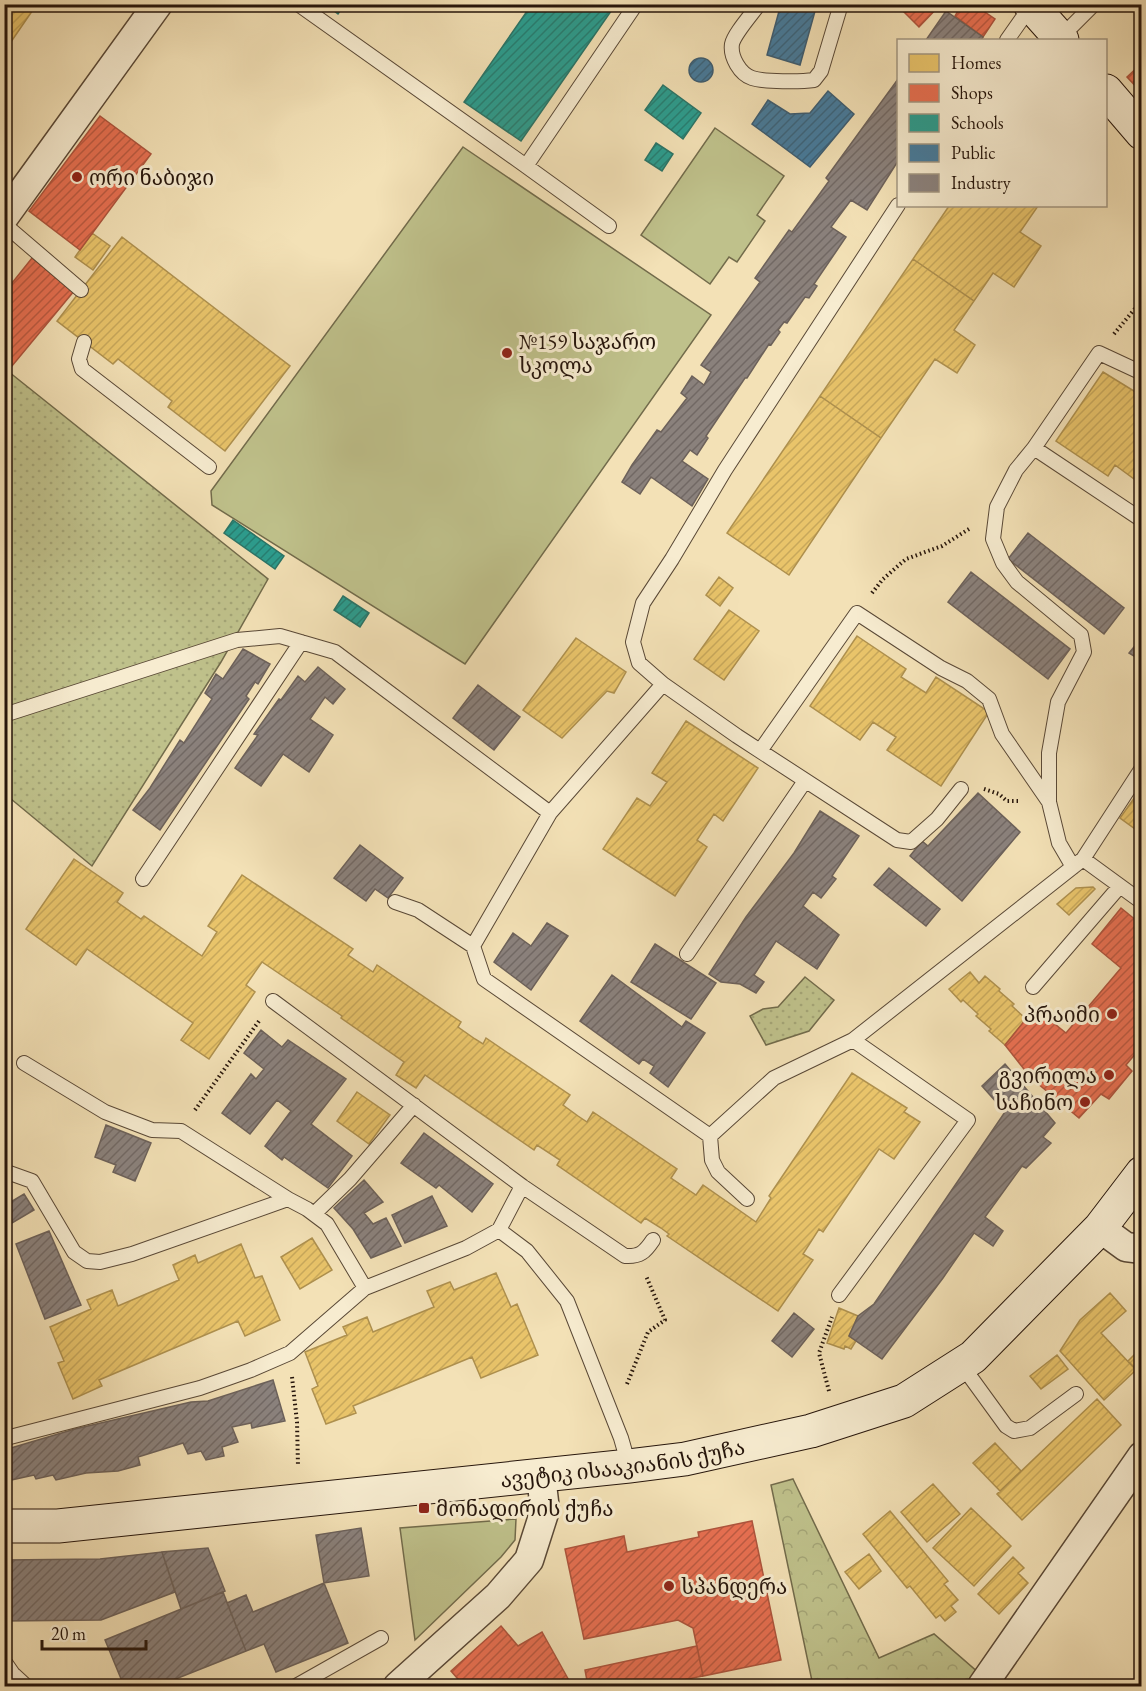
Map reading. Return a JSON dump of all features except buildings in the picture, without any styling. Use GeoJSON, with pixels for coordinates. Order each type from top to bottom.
{"type":"FeatureCollection","features":[{"type":"Feature","properties":{"kind":"main road"},"geometry":{"type":"LineString","coordinates":[[1030,5],[1061,39]]}},
{"type":"Feature","properties":{"kind":"main road"},"geometry":{"type":"LineString","coordinates":[[1107,92],[1142,133]]}},
{"type":"Feature","properties":{"kind":"main road","name":"ავეტიკ ისააკიანის ქუჩა"},"geometry":{"type":"LineString","coordinates":[[4,1526],[58,1526],[629,1466],[685,1459],[812,1431],[904,1401],[973,1357],[1100,1228],[1142,1173]]}},
{"type":"Feature","properties":{"kind":"street"},"geometry":{"type":"LineString","coordinates":[[4,217],[158,4]]}},
{"type":"Feature","properties":{"kind":"street"},"geometry":{"type":"LineString","coordinates":[[1100,1228],[1126,1247],[1142,1249]]}},
{"type":"Feature","properties":{"kind":"street"},"geometry":{"type":"LineString","coordinates":[[982,1686],[1142,1456]]}},
{"type":"Feature","properties":{"kind":"street"},"geometry":{"type":"LineString","coordinates":[[398,1686],[498,1596],[529,1560],[545,1510],[541,1476]]}},
{"type":"Feature","properties":{"kind":"lane"},"geometry":{"type":"LineString","coordinates":[[298,4],[609,226]]}},
{"type":"Feature","properties":{"kind":"lane"},"geometry":{"type":"LineString","coordinates":[[526,166],[636,4]]}},
{"type":"Feature","properties":{"kind":"lane"},"geometry":{"type":"LineString","coordinates":[[759,4],[732,42],[732,55],[737,65],[743,73],[753,78],[804,82],[814,80],[821,71],[841,4]]}},
{"type":"Feature","properties":{"kind":"lane"},"geometry":{"type":"LineString","coordinates":[[1061,39],[1094,4]]}},
{"type":"Feature","properties":{"kind":"lane"},"geometry":{"type":"LineString","coordinates":[[1137,4],[1142,7]]}},
{"type":"Feature","properties":{"kind":"lane"},"geometry":{"type":"LineString","coordinates":[[1008,39],[1030,5]]}},
{"type":"Feature","properties":{"kind":"lane"},"geometry":{"type":"LineString","coordinates":[[897,207],[725,470],[643,603],[633,642],[639,663],[663,684],[760,751],[897,840],[911,842],[937,819],[961,789]]}},
{"type":"Feature","properties":{"kind":"lane"},"geometry":{"type":"LineString","coordinates":[[4,225],[81,290]]}},
{"type":"Feature","properties":{"kind":"lane"},"geometry":{"type":"LineString","coordinates":[[84,342],[79,359],[82,369],[209,467]]}},
{"type":"Feature","properties":{"kind":"lane"},"geometry":{"type":"LineString","coordinates":[[1142,373],[1099,353],[1034,448],[1016,470],[997,507],[993,539],[1003,563],[1017,582],[1081,635],[1084,652],[1058,702],[1049,753],[1048,802],[1059,843],[1078,863],[1120,886],[1142,902]]}},
{"type":"Feature","properties":{"kind":"lane"},"geometry":{"type":"LineString","coordinates":[[1034,448],[1142,520]]}},
{"type":"Feature","properties":{"kind":"lane"},"geometry":{"type":"LineString","coordinates":[[760,751],[857,613],[941,668],[967,681],[989,699],[1002,734],[1048,802]]}},
{"type":"Feature","properties":{"kind":"lane"},"geometry":{"type":"LineString","coordinates":[[4,715],[237,640],[280,636],[335,651],[550,813]]}},
{"type":"Feature","properties":{"kind":"lane"},"geometry":{"type":"LineString","coordinates":[[143,879],[301,642]]}},
{"type":"Feature","properties":{"kind":"lane"},"geometry":{"type":"LineString","coordinates":[[473,946],[550,813],[663,684]]}},
{"type":"Feature","properties":{"kind":"lane"},"geometry":{"type":"LineString","coordinates":[[710,1136],[774,1078],[853,1040],[1078,863],[1142,768]]}},
{"type":"Feature","properties":{"kind":"lane"},"geometry":{"type":"LineString","coordinates":[[687,954],[805,781]]}},
{"type":"Feature","properties":{"kind":"lane"},"geometry":{"type":"LineString","coordinates":[[1033,987],[1120,886]]}},
{"type":"Feature","properties":{"kind":"lane"},"geometry":{"type":"LineString","coordinates":[[394,902],[418,910],[473,946],[484,979],[710,1136]]}},
{"type":"Feature","properties":{"kind":"lane"},"geometry":{"type":"LineString","coordinates":[[273,1001],[522,1186],[625,1256],[635,1257],[644,1253],[653,1240]]}},
{"type":"Feature","properties":{"kind":"lane"},"geometry":{"type":"LineString","coordinates":[[839,1295],[968,1119],[853,1040]]}},
{"type":"Feature","properties":{"kind":"lane"},"geometry":{"type":"LineString","coordinates":[[24,1063],[105,1112],[152,1130],[181,1131],[314,1214],[327,1224],[365,1288]]}},
{"type":"Feature","properties":{"kind":"lane"},"geometry":{"type":"LineString","coordinates":[[314,1214],[350,1179],[414,1106]]}},
{"type":"Feature","properties":{"kind":"lane"},"geometry":{"type":"LineString","coordinates":[[710,1136],[712,1160],[718,1172],[747,1199]]}},
{"type":"Feature","properties":{"kind":"lane"},"geometry":{"type":"LineString","coordinates":[[4,1171],[32,1181],[74,1252],[87,1261],[100,1262],[132,1254],[288,1199]]}},
{"type":"Feature","properties":{"kind":"lane"},"geometry":{"type":"LineString","coordinates":[[4,1440],[200,1388],[290,1353],[365,1288],[466,1248],[499,1230],[522,1186]]}},
{"type":"Feature","properties":{"kind":"lane"},"geometry":{"type":"LineString","coordinates":[[499,1230],[528,1251],[567,1301],[613,1418],[629,1466]]}},
{"type":"Feature","properties":{"kind":"lane"},"geometry":{"type":"LineString","coordinates":[[961,1364],[1006,1426],[1014,1431],[1030,1428],[1076,1394]]}},
{"type":"Feature","properties":{"kind":"lane"},"geometry":{"type":"LineString","coordinates":[[296,1686],[381,1638]]}},
{"type":"Feature","properties":{"kind":"lane"},"geometry":{"type":"LineString","coordinates":[[4,1661],[13,1674],[26,1686]]}},
{"type":"Feature","properties":{"kind":"path"},"geometry":{"type":"LineString","coordinates":[[1099,353],[1142,300]]}},
{"type":"Feature","properties":{"kind":"path"},"geometry":{"type":"LineString","coordinates":[[857,613],[883,579],[906,559],[942,546],[981,521],[997,507]]}},
{"type":"Feature","properties":{"kind":"path"},"geometry":{"type":"LineString","coordinates":[[961,789],[975,784],[990,793],[999,794],[1007,801],[1048,802]]}},
{"type":"Feature","properties":{"kind":"path"},"geometry":{"type":"LineString","coordinates":[[181,1131],[273,1001]]}},
{"type":"Feature","properties":{"kind":"path"},"geometry":{"type":"LineString","coordinates":[[613,1418],[648,1332],[665,1320],[648,1280]]}},
{"type":"Feature","properties":{"kind":"path"},"geometry":{"type":"LineString","coordinates":[[829,1391],[819,1353],[839,1295]]}},
{"type":"Feature","properties":{"kind":"path"},"geometry":{"type":"LineString","coordinates":[[290,1353],[297,1422],[298,1466]]}},
{"type":"Feature","properties":{"kind":"green space"},"geometry":{"type":"Polygon","coordinates":[[[715,128],[784,176],[757,215],[765,221],[737,262],[729,257],[710,284],[641,235],[715,128]]]}},
{"type":"Feature","properties":{"kind":"green space"},"geometry":{"type":"Polygon","coordinates":[[[463,147],[711,315],[465,664],[212,505],[211,491],[463,147]]]}},
{"type":"Feature","properties":{"kind":"green space"},"geometry":{"type":"Polygon","coordinates":[[[4,368],[268,579],[221,662],[92,866],[5,794],[4,368]]]}},
{"type":"Feature","properties":{"kind":"green space"},"geometry":{"type":"Polygon","coordinates":[[[805,977],[834,1000],[809,1031],[766,1045],[750,1016],[763,1009],[778,1007],[805,977]]]}},
{"type":"Feature","properties":{"kind":"green space"},"geometry":{"type":"Polygon","coordinates":[[[793,1479],[879,1658],[934,1634],[980,1674],[972,1686],[888,1686],[883,1682],[876,1686],[789,1686],[812,1681],[771,1485],[793,1479]]]}},
{"type":"Feature","properties":{"kind":"green space"},"geometry":{"type":"Polygon","coordinates":[[[516,1519],[515,1540],[501,1557],[415,1640],[400,1528],[516,1519]]]}},
{"type":"Feature","properties":{"kind":"place","name":"ორი ნაბიჯი"},"geometry":{"type":"Point","coordinates":[77,177]}},
{"type":"Feature","properties":{"kind":"place","name":"№159 საჯარო სკოლა"},"geometry":{"type":"Point","coordinates":[507,353]}},
{"type":"Feature","properties":{"kind":"place","name":"პრაიმი"},"geometry":{"type":"Point","coordinates":[1112,1014]}},
{"type":"Feature","properties":{"kind":"place","name":"გვირილა"},"geometry":{"type":"Point","coordinates":[1109,1075]}},
{"type":"Feature","properties":{"kind":"place","name":"საჩინო"},"geometry":{"type":"Point","coordinates":[1085,1102]}},
{"type":"Feature","properties":{"kind":"place","name":"მონადირის ქუჩა"},"geometry":{"type":"Point","coordinates":[424,1508]}},
{"type":"Feature","properties":{"kind":"place","name":"სპანდერა"},"geometry":{"type":"Point","coordinates":[669,1586]}}]}
